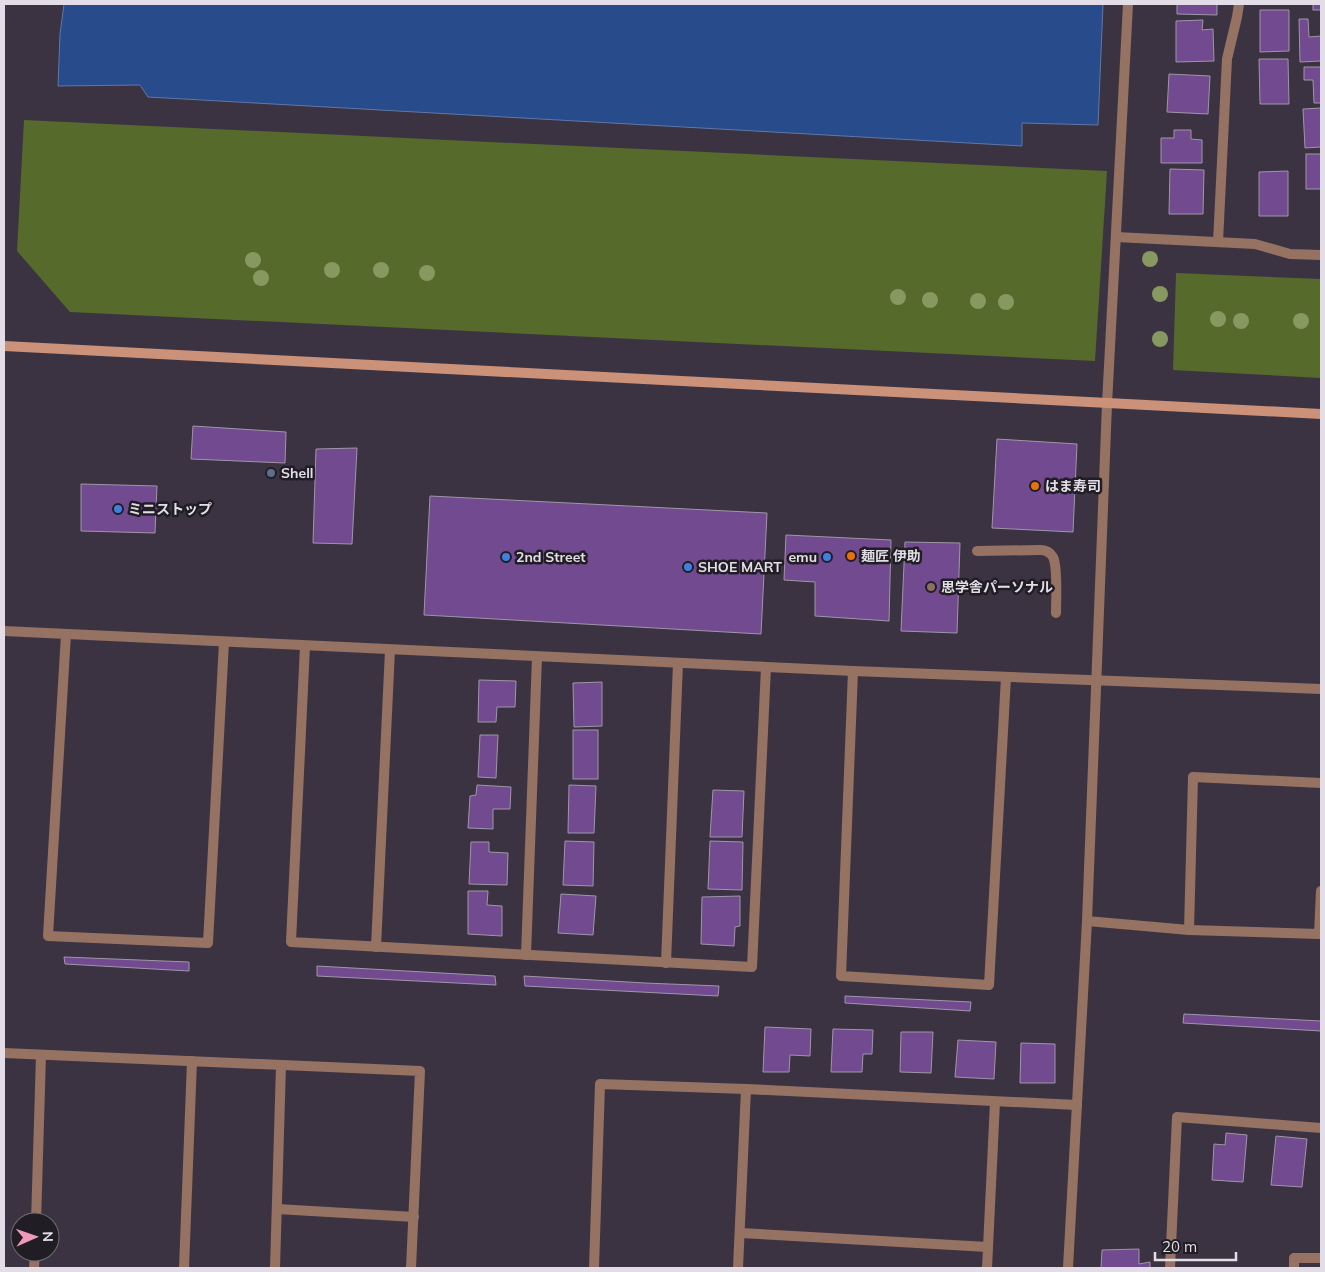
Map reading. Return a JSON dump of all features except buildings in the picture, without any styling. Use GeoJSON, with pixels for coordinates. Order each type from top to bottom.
{"type":"FeatureCollection","features":[{"type":"Feature","properties":{"kind":"street"},"geometry":{"type":"LineString","coordinates":[[1068,1268],[1087,921],[1107,404],[1128,4]]}},
{"type":"Feature","properties":{"kind":"street"},"geometry":{"type":"LineString","coordinates":[[1218,242],[1227,59],[1239,4]]}},
{"type":"Feature","properties":{"kind":"street"},"geometry":{"type":"LineString","coordinates":[[1116,238],[1255,244],[1290,254],[1321,255]]}},
{"type":"Feature","properties":{"kind":"street"},"geometry":{"type":"LineString","coordinates":[[4,346],[1321,414]]}},
{"type":"Feature","properties":{"kind":"street"},"geometry":{"type":"LineString","coordinates":[[977,551],[1046,550],[1055,563],[1056,613]]}},
{"type":"Feature","properties":{"kind":"street"},"geometry":{"type":"LineString","coordinates":[[4,631],[853,671],[1321,689]]}},
{"type":"Feature","properties":{"kind":"street"},"geometry":{"type":"LineString","coordinates":[[66,634],[48,936],[208,943],[224,642]]}},
{"type":"Feature","properties":{"kind":"street"},"geometry":{"type":"LineString","coordinates":[[305,646],[291,942],[752,967],[766,667]]}},
{"type":"Feature","properties":{"kind":"street"},"geometry":{"type":"LineString","coordinates":[[376,946],[390,650]]}},
{"type":"Feature","properties":{"kind":"street"},"geometry":{"type":"LineString","coordinates":[[526,955],[537,656]]}},
{"type":"Feature","properties":{"kind":"street"},"geometry":{"type":"LineString","coordinates":[[666,962],[678,663]]}},
{"type":"Feature","properties":{"kind":"street"},"geometry":{"type":"LineString","coordinates":[[853,671],[841,976],[989,985],[1006,677]]}},
{"type":"Feature","properties":{"kind":"street"},"geometry":{"type":"LineString","coordinates":[[1188,930],[1193,777],[1321,783]]}},
{"type":"Feature","properties":{"kind":"street"},"geometry":{"type":"LineString","coordinates":[[1087,921],[1188,930],[1319,934],[1321,891]]}},
{"type":"Feature","properties":{"kind":"street"},"geometry":{"type":"LineString","coordinates":[[4,1053],[420,1071],[412,1268]]}},
{"type":"Feature","properties":{"kind":"street"},"geometry":{"type":"LineString","coordinates":[[36,1212],[41,1055]]}},
{"type":"Feature","properties":{"kind":"street"},"geometry":{"type":"LineString","coordinates":[[184,1268],[192,1061]]}},
{"type":"Feature","properties":{"kind":"street"},"geometry":{"type":"LineString","coordinates":[[275,1268],[281,1065]]}},
{"type":"Feature","properties":{"kind":"street"},"geometry":{"type":"LineString","coordinates":[[594,1268],[600,1084],[1077,1105]]}},
{"type":"Feature","properties":{"kind":"street"},"geometry":{"type":"LineString","coordinates":[[738,1268],[746,1089]]}},
{"type":"Feature","properties":{"kind":"street"},"geometry":{"type":"LineString","coordinates":[[987,1268],[995,1102]]}},
{"type":"Feature","properties":{"kind":"street"},"geometry":{"type":"LineString","coordinates":[[1170,1268],[1177,1118],[1321,1128]]}},
{"type":"Feature","properties":{"kind":"street"},"geometry":{"type":"LineString","coordinates":[[277,1209],[414,1217]]}},
{"type":"Feature","properties":{"kind":"street"},"geometry":{"type":"LineString","coordinates":[[740,1233],[988,1247]]}},
{"type":"Feature","properties":{"kind":"street"},"geometry":{"type":"LineString","coordinates":[[1294,1268],[1294,1258],[1321,1258]]}},
{"type":"Feature","properties":{"kind":"green space"},"geometry":{"type":"Polygon","coordinates":[[[24,120],[1107,171],[1095,361],[70,312],[17,251],[24,120]]]}},
{"type":"Feature","properties":{"kind":"green space"},"geometry":{"type":"Polygon","coordinates":[[[1176,273],[1321,279],[1321,378],[1173,370],[1176,273]]]}},
{"type":"Feature","properties":{"kind":"water"},"geometry":{"type":"Polygon","coordinates":[[[64,4],[1103,4],[1098,125],[1022,123],[1022,146],[148,97],[140,85],[58,86],[60,34],[64,4]]]}},
{"type":"Feature","properties":{"kind":"place","name":"Shell"},"geometry":{"type":"Point","coordinates":[271,473]}},
{"type":"Feature","properties":{"kind":"place","name":"はま寿司"},"geometry":{"type":"Point","coordinates":[1035,486]}},
{"type":"Feature","properties":{"kind":"place","name":"ミニストップ"},"geometry":{"type":"Point","coordinates":[118,509]}},
{"type":"Feature","properties":{"kind":"place","name":"麺匠 伊助"},"geometry":{"type":"Point","coordinates":[851,556]}},
{"type":"Feature","properties":{"kind":"place","name":"2nd Street"},"geometry":{"type":"Point","coordinates":[506,557]}},
{"type":"Feature","properties":{"kind":"place","name":"emu"},"geometry":{"type":"Point","coordinates":[827,557]}},
{"type":"Feature","properties":{"kind":"place","name":"SHOE MART"},"geometry":{"type":"Point","coordinates":[688,567]}},
{"type":"Feature","properties":{"kind":"place","name":"思学舎パーソナル"},"geometry":{"type":"Point","coordinates":[931,587]}}]}
